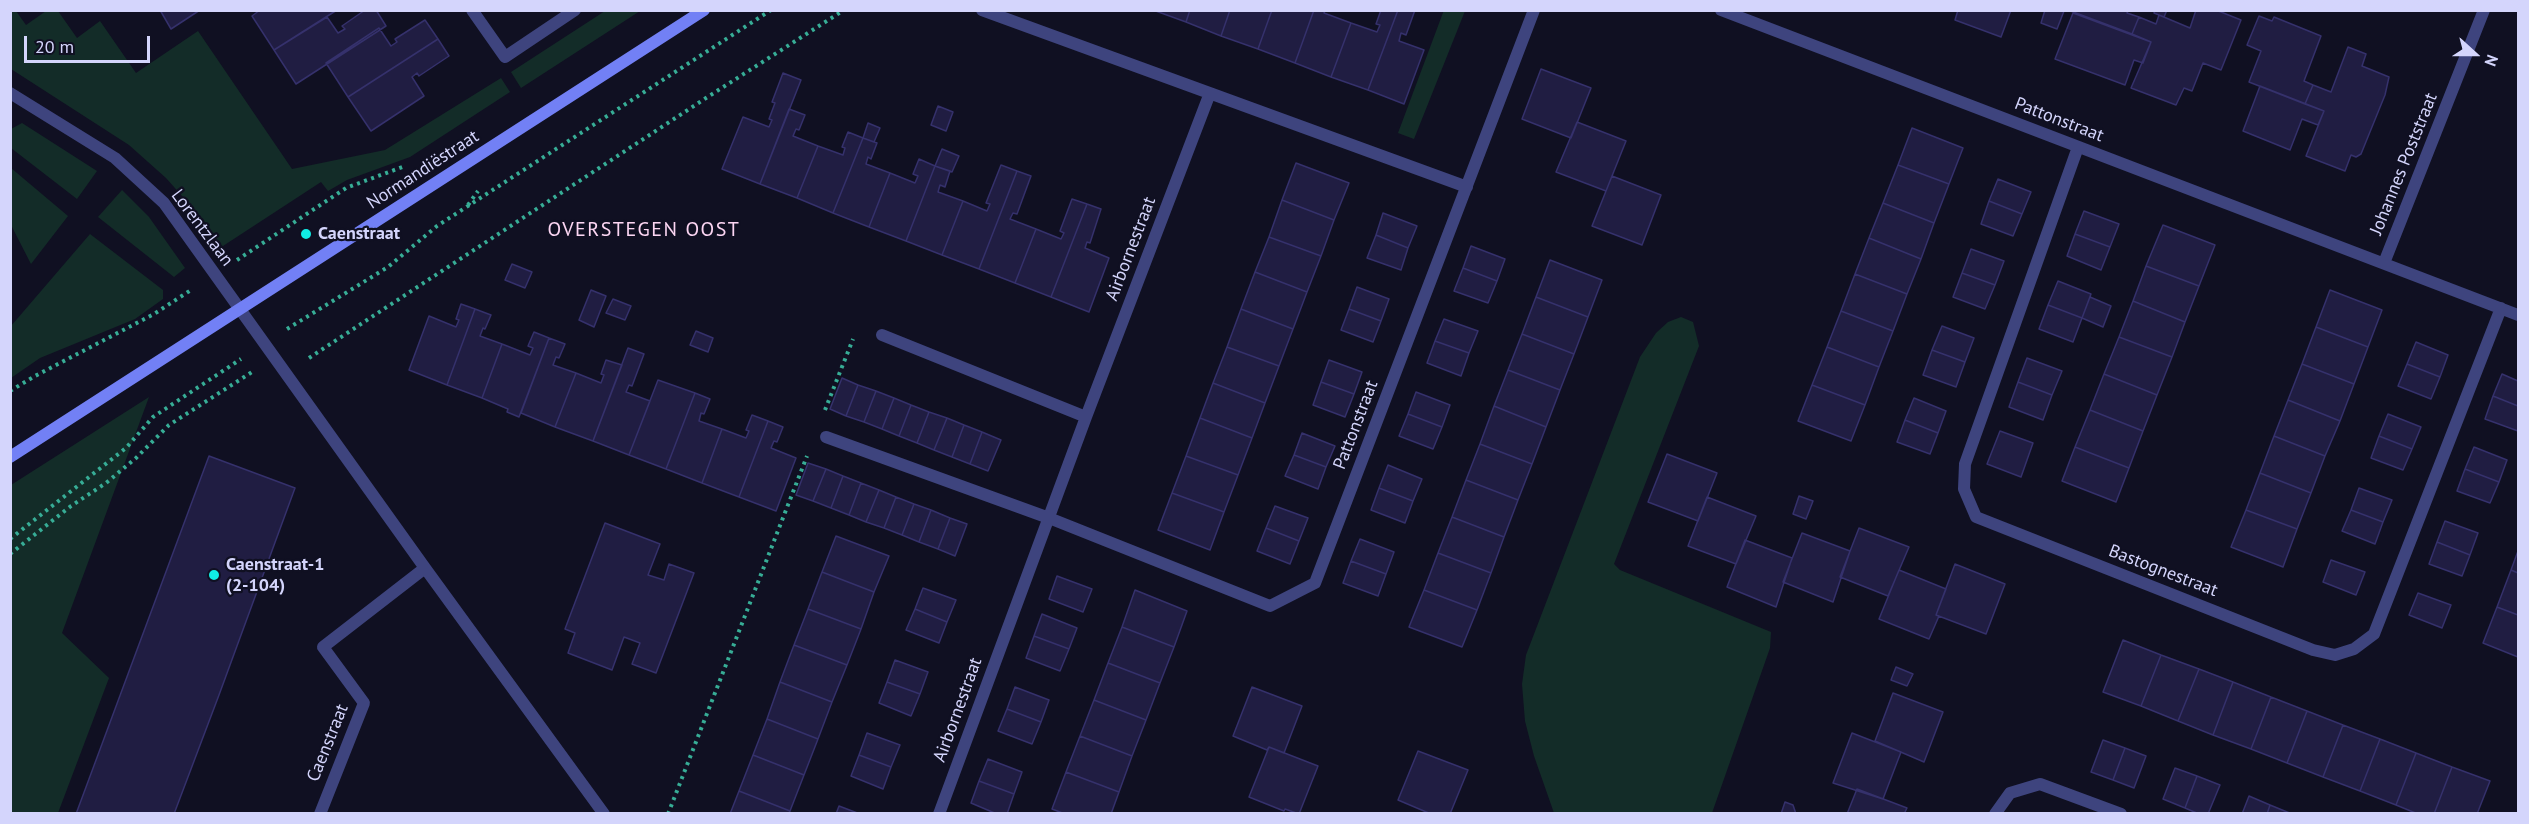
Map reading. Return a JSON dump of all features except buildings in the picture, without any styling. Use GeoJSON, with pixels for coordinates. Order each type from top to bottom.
{"type":"FeatureCollection","features":[{"type":"Feature","properties":{"kind":"street"},"geometry":{"type":"LineString","coordinates":[[472,10],[505,57],[575,10]]}},
{"type":"Feature","properties":{"kind":"street","name":"Normandiëstraat"},"geometry":{"type":"LineString","coordinates":[[10,457],[704,10]]}},
{"type":"Feature","properties":{"kind":"street"},"geometry":{"type":"LineString","coordinates":[[982,10],[1467,187]]}},
{"type":"Feature","properties":{"kind":"street","name":"Pattonstraat"},"geometry":{"type":"LineString","coordinates":[[1048,518],[1270,606],[1315,583],[1534,10]]}},
{"type":"Feature","properties":{"kind":"street","name":"Pattonstraat"},"geometry":{"type":"LineString","coordinates":[[1721,10],[2518,315]]}},
{"type":"Feature","properties":{"kind":"street","name":"Johannes Poststraat"},"geometry":{"type":"LineString","coordinates":[[2384,264],[2484,10]]}},
{"type":"Feature","properties":{"kind":"street","name":"Lorentzlaan"},"geometry":{"type":"LineString","coordinates":[[10,93],[123,165],[164,203],[239,309]]}},
{"type":"Feature","properties":{"kind":"street","name":"Airbornestraat"},"geometry":{"type":"LineString","coordinates":[[939,813],[1086,417],[1210,93]]}},
{"type":"Feature","properties":{"kind":"street","name":"Bastognestraat"},"geometry":{"type":"LineString","coordinates":[[2078,147],[1965,464],[1964,489],[1976,517],[2313,650],[2335,655],[2354,649],[2374,634],[2501,308]]}},
{"type":"Feature","properties":{"kind":"street"},"geometry":{"type":"LineString","coordinates":[[239,309],[424,568],[604,813]]}},
{"type":"Feature","properties":{"kind":"street"},"geometry":{"type":"LineString","coordinates":[[882,335],[1086,417]]}},
{"type":"Feature","properties":{"kind":"street"},"geometry":{"type":"LineString","coordinates":[[826,438],[1048,518]]}},
{"type":"Feature","properties":{"kind":"street","name":"Caenstraat"},"geometry":{"type":"LineString","coordinates":[[320,813],[364,703],[323,647],[424,568]]}},
{"type":"Feature","properties":{"kind":"street"},"geometry":{"type":"LineString","coordinates":[[1995,813],[2010,793],[2040,784],[2121,813]]}},
{"type":"Feature","properties":{"kind":"path"},"geometry":{"type":"LineString","coordinates":[[10,539],[126,448],[153,417],[264,343],[388,267],[437,226],[771,10]]}},
{"type":"Feature","properties":{"kind":"path"},"geometry":{"type":"LineString","coordinates":[[10,554],[71,506],[106,483],[136,458],[169,425],[247,373],[308,359],[705,98],[844,10]]}},
{"type":"Feature","properties":{"kind":"path"},"geometry":{"type":"LineString","coordinates":[[10,391],[35,375],[154,314],[346,188],[407,165]]}},
{"type":"Feature","properties":{"kind":"path"},"geometry":{"type":"LineString","coordinates":[[824,412],[858,325],[882,335]]}},
{"type":"Feature","properties":{"kind":"path"},"geometry":{"type":"LineString","coordinates":[[668,813],[812,445]]}},
{"type":"Feature","properties":{"kind":"green space"},"geometry":{"type":"Polygon","coordinates":[[[1444,10],[1465,11],[1414,139],[1398,133],[1444,10]]]}},
{"type":"Feature","properties":{"kind":"green space"},"geometry":{"type":"Polygon","coordinates":[[[10,11],[16,11],[26,25],[46,11],[58,11],[77,38],[100,21],[136,73],[198,31],[292,169],[385,150],[501,78],[510,92],[410,157],[347,180],[328,191],[321,182],[223,246],[166,178],[129,145],[11,69],[10,11]]]}},
{"type":"Feature","properties":{"kind":"green space"},"geometry":{"type":"Polygon","coordinates":[[[605,11],[640,11],[521,88],[511,72],[605,11]]]}},
{"type":"Feature","properties":{"kind":"green space"},"geometry":{"type":"Polygon","coordinates":[[[22,123],[97,171],[77,199],[11,148],[11,129],[22,123]]]}},
{"type":"Feature","properties":{"kind":"green space"},"geometry":{"type":"Polygon","coordinates":[[[11,168],[68,216],[31,264],[11,225],[11,168]]]}},
{"type":"Feature","properties":{"kind":"green space"},"geometry":{"type":"Polygon","coordinates":[[[122,190],[149,217],[185,268],[174,277],[98,217],[122,190]]]}},
{"type":"Feature","properties":{"kind":"green space"},"geometry":{"type":"Polygon","coordinates":[[[90,234],[163,290],[163,299],[135,319],[40,358],[11,378],[11,326],[90,234]]]}},
{"type":"Feature","properties":{"kind":"green space"},"geometry":{"type":"Polygon","coordinates":[[[1681,317],[1693,322],[1699,346],[1614,564],[1620,570],[1771,632],[1770,648],[1712,813],[1554,813],[1534,756],[1525,721],[1522,684],[1526,655],[1640,357],[1656,333],[1668,322],[1681,317]]]}},
{"type":"Feature","properties":{"kind":"green space"},"geometry":{"type":"Polygon","coordinates":[[[149,397],[62,633],[109,678],[58,813],[11,813],[11,485],[149,397]]]}},
{"type":"Feature","properties":{"kind":"place","name":"Caenstraat"},"geometry":{"type":"Point","coordinates":[306,234]}},
{"type":"Feature","properties":{"kind":"place","name":"Caenstraat-1 (2-104)"},"geometry":{"type":"Point","coordinates":[214,575]}},
{"type":"Feature","properties":{"kind":"district","name":"OVERSTEGEN OOST"},"geometry":{"type":"Point","coordinates":[644,230]}}]}
